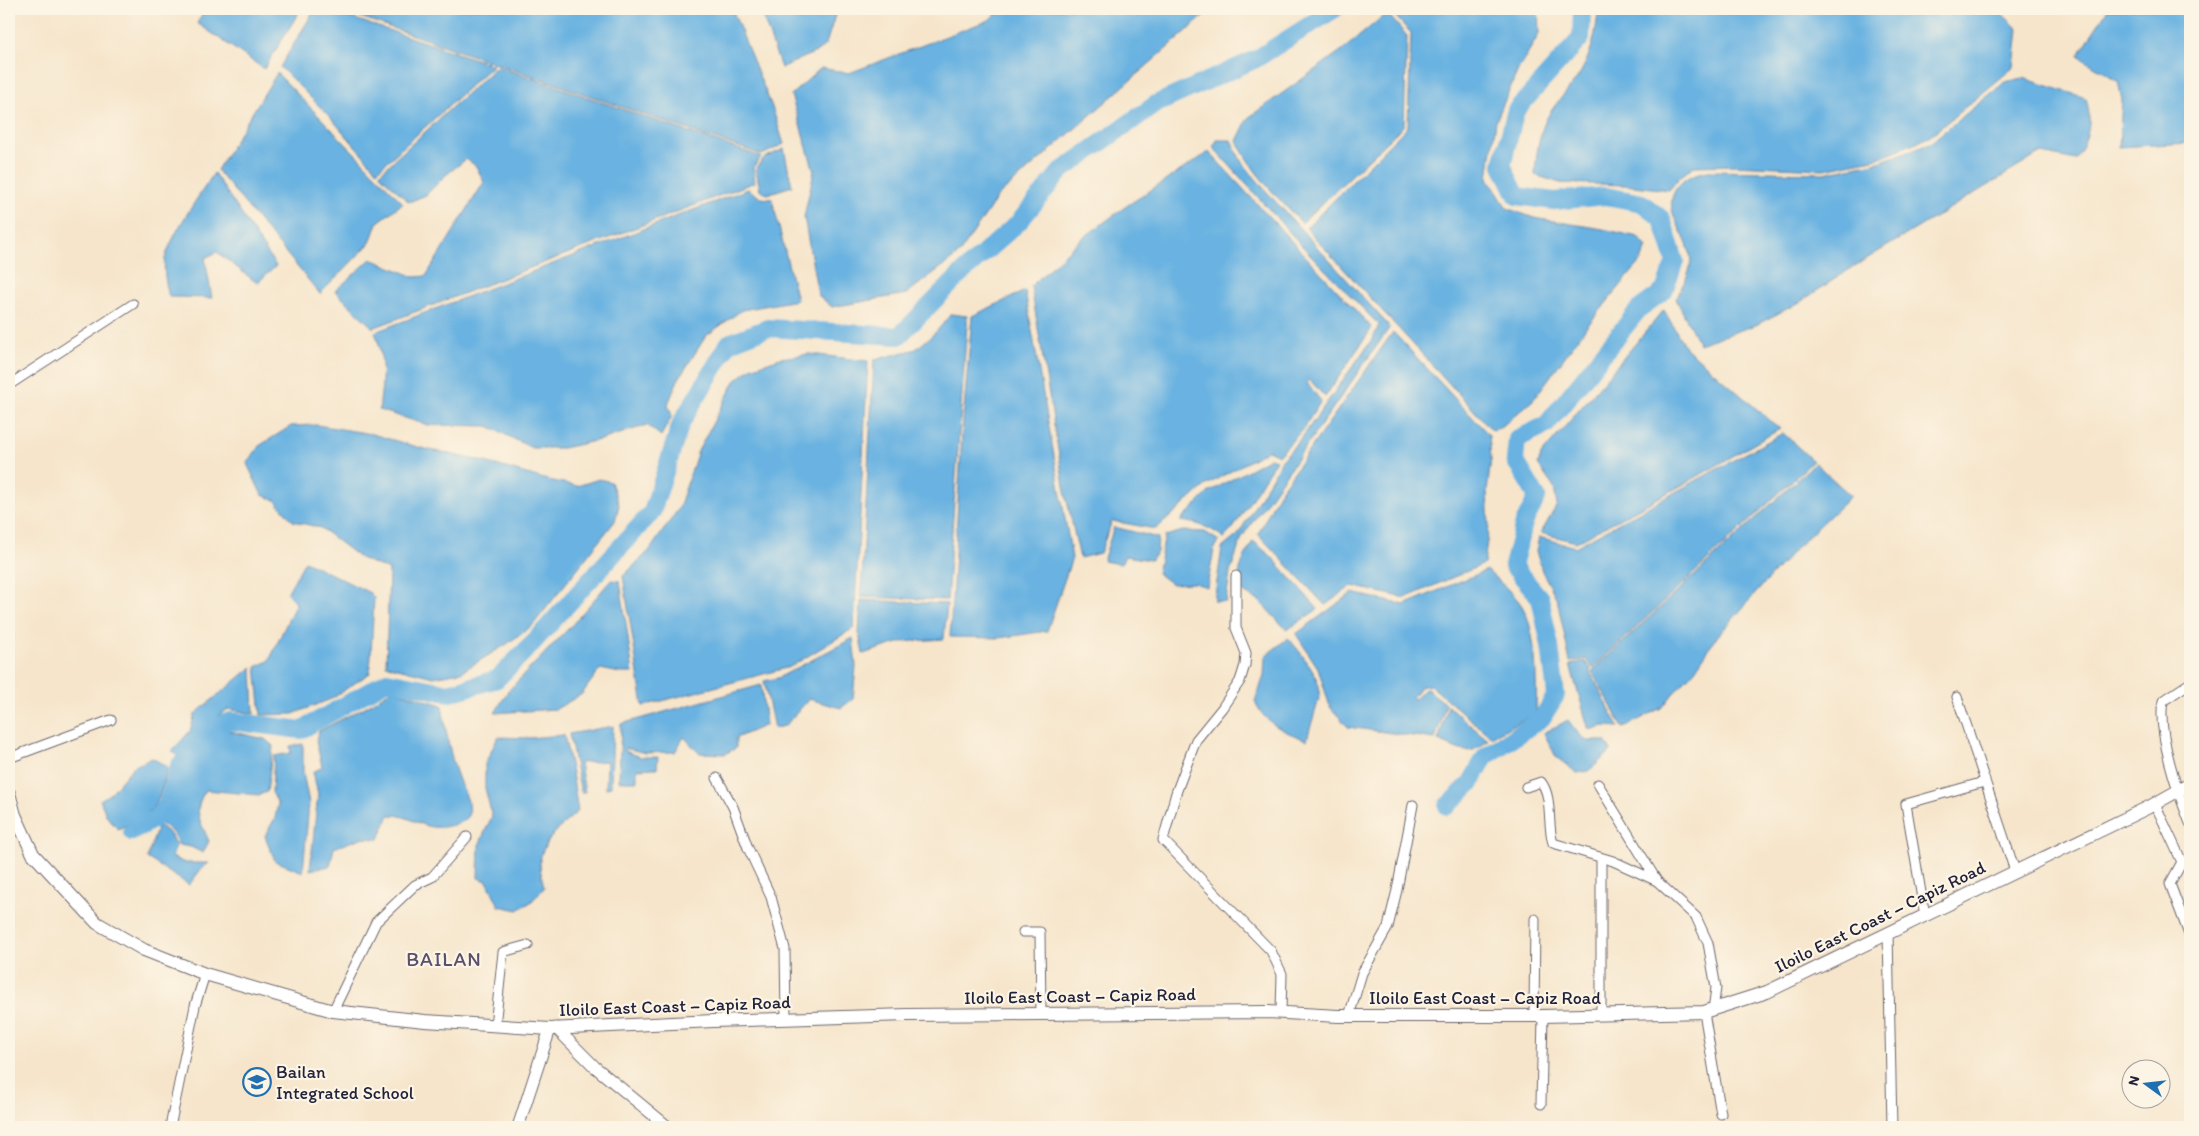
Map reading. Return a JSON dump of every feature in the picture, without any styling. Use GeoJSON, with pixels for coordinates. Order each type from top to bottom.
{"type":"FeatureCollection","features":[{"type":"Feature","properties":{"kind":"main road","name":"Iloilo East Coast – Capiz Road"},"geometry":{"type":"LineString","coordinates":[[9,793],[12,815],[33,854],[97,923],[144,950],[205,974],[332,1011],[495,1026],[553,1029],[786,1019],[1041,1014],[1281,1012],[1348,1016],[1538,1016],[1709,1011],[1766,992],[2155,804],[2190,784]]}},
{"type":"Feature","properties":{"kind":"main road"},"geometry":{"type":"LineString","coordinates":[[518,1127],[553,1029],[595,1067],[668,1127]]}},
{"type":"Feature","properties":{"kind":"street"},"geometry":{"type":"LineString","coordinates":[[9,385],[133,304]]}},
{"type":"Feature","properties":{"kind":"street"},"geometry":{"type":"LineString","coordinates":[[1236,576],[1236,628],[1246,653],[1245,665],[1240,681],[1222,708],[1196,740],[1176,793],[1163,840],[1271,951],[1282,974],[1281,1012]]}},
{"type":"Feature","properties":{"kind":"street"},"geometry":{"type":"LineString","coordinates":[[2190,683],[2163,701],[2160,716],[2178,792],[2190,823]]}},
{"type":"Feature","properties":{"kind":"street"},"geometry":{"type":"LineString","coordinates":[[1957,698],[2015,871]]}},
{"type":"Feature","properties":{"kind":"street"},"geometry":{"type":"LineString","coordinates":[[9,758],[111,720]]}},
{"type":"Feature","properties":{"kind":"street"},"geometry":{"type":"LineString","coordinates":[[718,778],[733,807],[748,848],[771,897],[785,950],[786,1019]]}},
{"type":"Feature","properties":{"kind":"street"},"geometry":{"type":"LineString","coordinates":[[1526,787],[1542,782],[1546,788],[1549,830],[1553,843],[1601,858],[1657,881]]}},
{"type":"Feature","properties":{"kind":"street"},"geometry":{"type":"LineString","coordinates":[[1925,916],[1906,804],[1984,782]]}},
{"type":"Feature","properties":{"kind":"street"},"geometry":{"type":"LineString","coordinates":[[1598,784],[1657,881],[1696,917],[1708,943],[1716,988],[1709,1011],[1721,1114]]}},
{"type":"Feature","properties":{"kind":"street"},"geometry":{"type":"LineString","coordinates":[[2155,804],[2182,862],[2170,884],[2190,937]]}},
{"type":"Feature","properties":{"kind":"street"},"geometry":{"type":"LineString","coordinates":[[1348,1016],[1362,973],[1388,927],[1413,805]]}},
{"type":"Feature","properties":{"kind":"street"},"geometry":{"type":"LineString","coordinates":[[332,1011],[376,922],[415,885],[432,877],[467,837]]}},
{"type":"Feature","properties":{"kind":"street"},"geometry":{"type":"LineString","coordinates":[[1601,858],[1601,1015]]}},
{"type":"Feature","properties":{"kind":"street"},"geometry":{"type":"LineString","coordinates":[[1535,919],[1541,1104]]}},
{"type":"Feature","properties":{"kind":"street"},"geometry":{"type":"LineString","coordinates":[[1023,932],[1040,932],[1041,1014]]}},
{"type":"Feature","properties":{"kind":"street"},"geometry":{"type":"LineString","coordinates":[[1888,933],[1892,1127]]}},
{"type":"Feature","properties":{"kind":"street"},"geometry":{"type":"LineString","coordinates":[[495,1026],[503,952],[528,945]]}},
{"type":"Feature","properties":{"kind":"street"},"geometry":{"type":"LineString","coordinates":[[170,1127],[195,1006],[205,974]]}},
{"type":"Feature","properties":{"kind":"water"},"geometry":{"type":"Polygon","coordinates":[[[206,9],[301,9],[264,69],[197,23],[206,9]]]}},
{"type":"Feature","properties":{"kind":"water"},"geometry":{"type":"Polygon","coordinates":[[[315,9],[325,9],[493,65],[377,171],[330,117],[280,67],[315,9]]]}},
{"type":"Feature","properties":{"kind":"water"},"geometry":{"type":"Polygon","coordinates":[[[337,9],[732,9],[772,107],[784,144],[762,155],[337,9]]]}},
{"type":"Feature","properties":{"kind":"water"},"geometry":{"type":"Polygon","coordinates":[[[760,9],[837,9],[826,44],[818,51],[781,68],[760,9]]]}},
{"type":"Feature","properties":{"kind":"water"},"geometry":{"type":"Polygon","coordinates":[[[1001,9],[1212,9],[998,196],[959,254],[906,294],[832,307],[818,295],[804,217],[814,171],[791,95],[821,68],[849,73],[989,20],[1001,9]]]}},
{"type":"Feature","properties":{"kind":"water"},"geometry":{"type":"Polygon","coordinates":[[[1394,9],[1538,9],[1539,34],[1518,70],[1496,121],[1488,178],[1507,208],[1534,218],[1603,229],[1638,237],[1647,247],[1641,261],[1588,325],[1533,400],[1500,428],[1492,430],[1306,228],[1408,126],[1411,33],[1394,15],[1394,9]]]}},
{"type":"Feature","properties":{"kind":"water"},"geometry":{"type":"Polygon","coordinates":[[[1598,9],[1997,9],[2018,29],[2014,67],[1929,137],[1878,158],[1824,169],[1732,165],[1694,166],[1680,177],[1669,190],[1625,185],[1560,183],[1535,175],[1539,141],[1548,115],[1575,81],[1587,60],[1595,35],[1598,9]]]}},
{"type":"Feature","properties":{"kind":"water"},"geometry":{"type":"Polygon","coordinates":[[[2108,9],[2190,9],[2190,143],[2119,147],[2122,100],[2118,81],[2078,56],[2108,9]]]}},
{"type":"Feature","properties":{"kind":"water"},"geometry":{"type":"Polygon","coordinates":[[[1387,13],[1407,36],[1404,125],[1302,223],[1275,195],[1250,164],[1237,141],[1248,118],[1345,48],[1387,13]]]}},
{"type":"Feature","properties":{"kind":"water"},"geometry":{"type":"Polygon","coordinates":[[[497,66],[761,157],[753,168],[755,182],[373,328],[335,291],[371,259],[415,277],[426,276],[484,182],[476,166],[466,159],[426,195],[409,202],[379,174],[497,66]]]}},
{"type":"Feature","properties":{"kind":"water"},"geometry":{"type":"Polygon","coordinates":[[[277,73],[403,203],[377,223],[370,243],[320,294],[217,170],[277,73]]]}},
{"type":"Feature","properties":{"kind":"water"},"geometry":{"type":"Polygon","coordinates":[[[2023,78],[2086,98],[2089,115],[2088,130],[2076,160],[2041,153],[1853,267],[1800,302],[1756,325],[1699,344],[1676,299],[1690,267],[1688,247],[1672,208],[1672,199],[1676,189],[1682,182],[1694,175],[1708,171],[1824,173],[1879,162],[1930,143],[2005,82],[2023,78]]]}},
{"type":"Feature","properties":{"kind":"water"},"geometry":{"type":"Polygon","coordinates":[[[1217,140],[1231,140],[1241,161],[1266,191],[1390,327],[1242,537],[1230,572],[1226,602],[1214,601],[1222,548],[1238,535],[1282,460],[1303,436],[1373,338],[1379,325],[1302,246],[1213,147],[1217,140]]]}},
{"type":"Feature","properties":{"kind":"water"},"geometry":{"type":"Polygon","coordinates":[[[784,149],[792,186],[767,194],[760,190],[756,169],[764,158],[784,149]]]}},
{"type":"Feature","properties":{"kind":"water"},"geometry":{"type":"Polygon","coordinates":[[[1209,152],[1372,328],[1325,397],[1310,380],[1307,383],[1321,401],[1303,429],[1279,455],[1268,450],[1205,486],[1156,529],[1112,521],[1100,553],[1080,558],[1065,492],[1031,286],[1080,240],[1125,207],[1209,152]]]}},
{"type":"Feature","properties":{"kind":"water"},"geometry":{"type":"Polygon","coordinates":[[[214,173],[276,266],[257,283],[217,252],[205,258],[212,298],[169,297],[164,271],[166,255],[181,223],[214,173]]]}},
{"type":"Feature","properties":{"kind":"water"},"geometry":{"type":"Polygon","coordinates":[[[748,189],[761,198],[772,199],[797,300],[742,310],[706,336],[678,380],[668,404],[672,416],[661,436],[647,425],[604,439],[563,448],[532,448],[488,426],[428,425],[379,410],[382,361],[375,332],[748,189]]]}},
{"type":"Feature","properties":{"kind":"water"},"geometry":{"type":"Polygon","coordinates":[[[1025,291],[1072,558],[1047,631],[999,638],[950,637],[962,433],[972,316],[1025,291]]]}},
{"type":"Feature","properties":{"kind":"water"},"geometry":{"type":"Polygon","coordinates":[[[1664,310],[1685,347],[1780,429],[1686,483],[1576,542],[1541,533],[1557,505],[1554,488],[1538,465],[1541,455],[1664,310]]]}},
{"type":"Feature","properties":{"kind":"water"},"geometry":{"type":"Polygon","coordinates":[[[951,314],[967,316],[967,324],[947,600],[861,597],[874,360],[916,349],[936,332],[951,314]]]}},
{"type":"Feature","properties":{"kind":"water"},"geometry":{"type":"Polygon","coordinates":[[[1393,332],[1489,435],[1491,459],[1487,492],[1489,526],[1484,564],[1405,598],[1352,586],[1325,605],[1258,534],[1279,493],[1393,332]]]}},
{"type":"Feature","properties":{"kind":"water"},"geometry":{"type":"Polygon","coordinates":[[[810,354],[868,361],[854,628],[790,667],[643,706],[623,576],[649,551],[679,508],[698,451],[735,381],[751,368],[780,358],[810,354]]]}},
{"type":"Feature","properties":{"kind":"water"},"geometry":{"type":"Polygon","coordinates":[[[317,425],[372,434],[421,448],[482,461],[544,479],[577,486],[599,479],[611,482],[619,505],[615,521],[533,625],[507,644],[461,672],[433,677],[386,665],[389,570],[360,558],[321,528],[293,521],[275,500],[262,495],[247,464],[259,446],[291,426],[317,425]]]}},
{"type":"Feature","properties":{"kind":"water"},"geometry":{"type":"Polygon","coordinates":[[[1783,433],[1813,461],[1593,668],[1585,659],[1570,662],[1557,599],[1542,571],[1536,551],[1539,537],[1575,547],[1783,433]]]}},
{"type":"Feature","properties":{"kind":"water"},"geometry":{"type":"Polygon","coordinates":[[[1270,458],[1276,460],[1234,527],[1224,538],[1204,526],[1180,521],[1209,492],[1270,458]]]}},
{"type":"Feature","properties":{"kind":"water"},"geometry":{"type":"Polygon","coordinates":[[[1815,463],[1851,496],[1795,549],[1716,638],[1695,670],[1663,707],[1623,728],[1592,671],[1815,463]]]}},
{"type":"Feature","properties":{"kind":"water"},"geometry":{"type":"Polygon","coordinates":[[[1114,527],[1158,538],[1157,552],[1151,560],[1125,556],[1121,564],[1103,561],[1114,527]]]}},
{"type":"Feature","properties":{"kind":"water"},"geometry":{"type":"Polygon","coordinates":[[[1183,531],[1205,532],[1219,541],[1214,550],[1207,587],[1194,583],[1172,584],[1157,573],[1165,536],[1183,531]]]}},
{"type":"Feature","properties":{"kind":"water"},"geometry":{"type":"Polygon","coordinates":[[[1253,541],[1271,556],[1318,609],[1287,630],[1259,601],[1240,590],[1240,570],[1253,541]]]}},
{"type":"Feature","properties":{"kind":"water"},"geometry":{"type":"Polygon","coordinates":[[[305,561],[370,593],[374,598],[370,673],[331,699],[293,714],[261,715],[256,667],[269,661],[296,603],[287,593],[305,561]]]}},
{"type":"Feature","properties":{"kind":"water"},"geometry":{"type":"Polygon","coordinates":[[[1487,570],[1515,596],[1527,616],[1535,658],[1536,713],[1491,737],[1430,685],[1420,687],[1412,697],[1415,699],[1422,691],[1427,689],[1446,704],[1435,739],[1348,727],[1330,707],[1318,668],[1296,634],[1352,593],[1404,605],[1487,570]]]}},
{"type":"Feature","properties":{"kind":"water"},"geometry":{"type":"Polygon","coordinates":[[[611,580],[620,581],[633,673],[620,673],[600,669],[582,694],[556,709],[495,713],[508,691],[571,626],[611,580]]]}},
{"type":"Feature","properties":{"kind":"water"},"geometry":{"type":"Polygon","coordinates":[[[861,600],[947,604],[944,639],[901,642],[863,654],[859,633],[861,600]]]}},
{"type":"Feature","properties":{"kind":"water"},"geometry":{"type":"Polygon","coordinates":[[[853,638],[856,666],[853,699],[841,708],[809,699],[785,726],[774,728],[764,681],[778,678],[853,638]]]}},
{"type":"Feature","properties":{"kind":"water"},"geometry":{"type":"Polygon","coordinates":[[[1288,638],[1312,670],[1319,684],[1318,701],[1307,740],[1276,726],[1264,716],[1255,701],[1264,676],[1265,656],[1288,638]]]}},
{"type":"Feature","properties":{"kind":"water"},"geometry":{"type":"Polygon","coordinates":[[[1584,661],[1591,668],[1590,672],[1619,727],[1604,726],[1589,730],[1570,665],[1584,661]]]}},
{"type":"Feature","properties":{"kind":"water"},"geometry":{"type":"Polygon","coordinates":[[[252,667],[254,714],[228,709],[208,724],[193,743],[178,756],[172,751],[190,731],[195,714],[252,667]]]}},
{"type":"Feature","properties":{"kind":"water"},"geometry":{"type":"Polygon","coordinates":[[[761,685],[766,725],[736,738],[736,748],[725,754],[699,753],[684,737],[675,752],[645,753],[625,748],[625,751],[641,757],[658,757],[657,768],[637,769],[637,781],[619,781],[621,724],[761,685]]]}},
{"type":"Feature","properties":{"kind":"water"},"geometry":{"type":"Polygon","coordinates":[[[392,690],[442,705],[453,762],[470,809],[468,816],[455,825],[435,827],[397,815],[389,815],[379,839],[361,838],[334,848],[330,866],[310,870],[318,794],[313,772],[322,767],[316,740],[319,731],[367,706],[392,690]]]}},
{"type":"Feature","properties":{"kind":"water"},"geometry":{"type":"Polygon","coordinates":[[[1448,706],[1488,740],[1481,746],[1469,751],[1464,751],[1438,741],[1448,706]]]}},
{"type":"Feature","properties":{"kind":"water"},"geometry":{"type":"Polygon","coordinates":[[[1568,720],[1587,741],[1605,741],[1611,751],[1589,771],[1577,773],[1556,757],[1544,733],[1568,720]]]}},
{"type":"Feature","properties":{"kind":"water"},"geometry":{"type":"Polygon","coordinates":[[[613,726],[611,787],[606,788],[607,761],[580,763],[585,792],[581,792],[569,734],[613,726]]]}},
{"type":"Feature","properties":{"kind":"water"},"geometry":{"type":"Polygon","coordinates":[[[225,730],[265,739],[273,746],[267,792],[259,795],[206,790],[198,810],[200,821],[209,841],[203,853],[191,847],[179,845],[172,832],[162,824],[175,802],[185,767],[225,730]]]}},
{"type":"Feature","properties":{"kind":"water"},"geometry":{"type":"Polygon","coordinates":[[[564,735],[578,811],[553,834],[544,848],[541,856],[540,870],[544,888],[531,902],[518,910],[499,906],[487,881],[478,878],[479,845],[492,816],[485,788],[485,764],[498,737],[528,738],[564,735]]]}},
{"type":"Feature","properties":{"kind":"water"},"geometry":{"type":"Polygon","coordinates":[[[303,744],[303,773],[309,803],[303,872],[275,861],[265,836],[275,818],[278,804],[272,792],[274,756],[291,753],[290,746],[303,744]]]}},
{"type":"Feature","properties":{"kind":"water"},"geometry":{"type":"Polygon","coordinates":[[[152,758],[168,767],[158,799],[148,813],[131,824],[118,829],[107,817],[100,800],[111,793],[133,767],[152,758]]]}},
{"type":"Feature","properties":{"kind":"water"},"geometry":{"type":"Polygon","coordinates":[[[158,826],[170,834],[176,846],[172,857],[185,863],[209,863],[202,868],[189,885],[147,858],[158,826]]]}},
{"type":"Feature","properties":{"kind":"waterway"},"geometry":{"type":"LineString","coordinates":[[132,832],[156,818],[167,804],[179,766],[217,726],[231,721],[301,730],[387,681],[449,693],[497,679],[529,647],[652,512],[681,423],[729,343],[768,328],[899,336],[964,271],[1019,222],[1061,171],[1156,104],[1256,59],[1335,9]]}},
{"type":"Feature","properties":{"kind":"waterway"},"geometry":{"type":"LineString","coordinates":[[1447,806],[1470,784],[1485,757],[1542,718],[1556,695],[1550,646],[1540,598],[1513,566],[1524,523],[1537,497],[1515,460],[1517,439],[1546,425],[1639,309],[1664,291],[1675,261],[1662,219],[1642,203],[1606,196],[1554,201],[1517,196],[1502,165],[1516,110],[1581,38],[1582,9]]}},
{"type":"Feature","properties":{"kind":"place","name":"Bailan Integrated School"},"geometry":{"type":"Point","coordinates":[257,1082]}},
{"type":"Feature","properties":{"kind":"district","name":"BAILAN"},"geometry":{"type":"Point","coordinates":[444,959]}}]}
